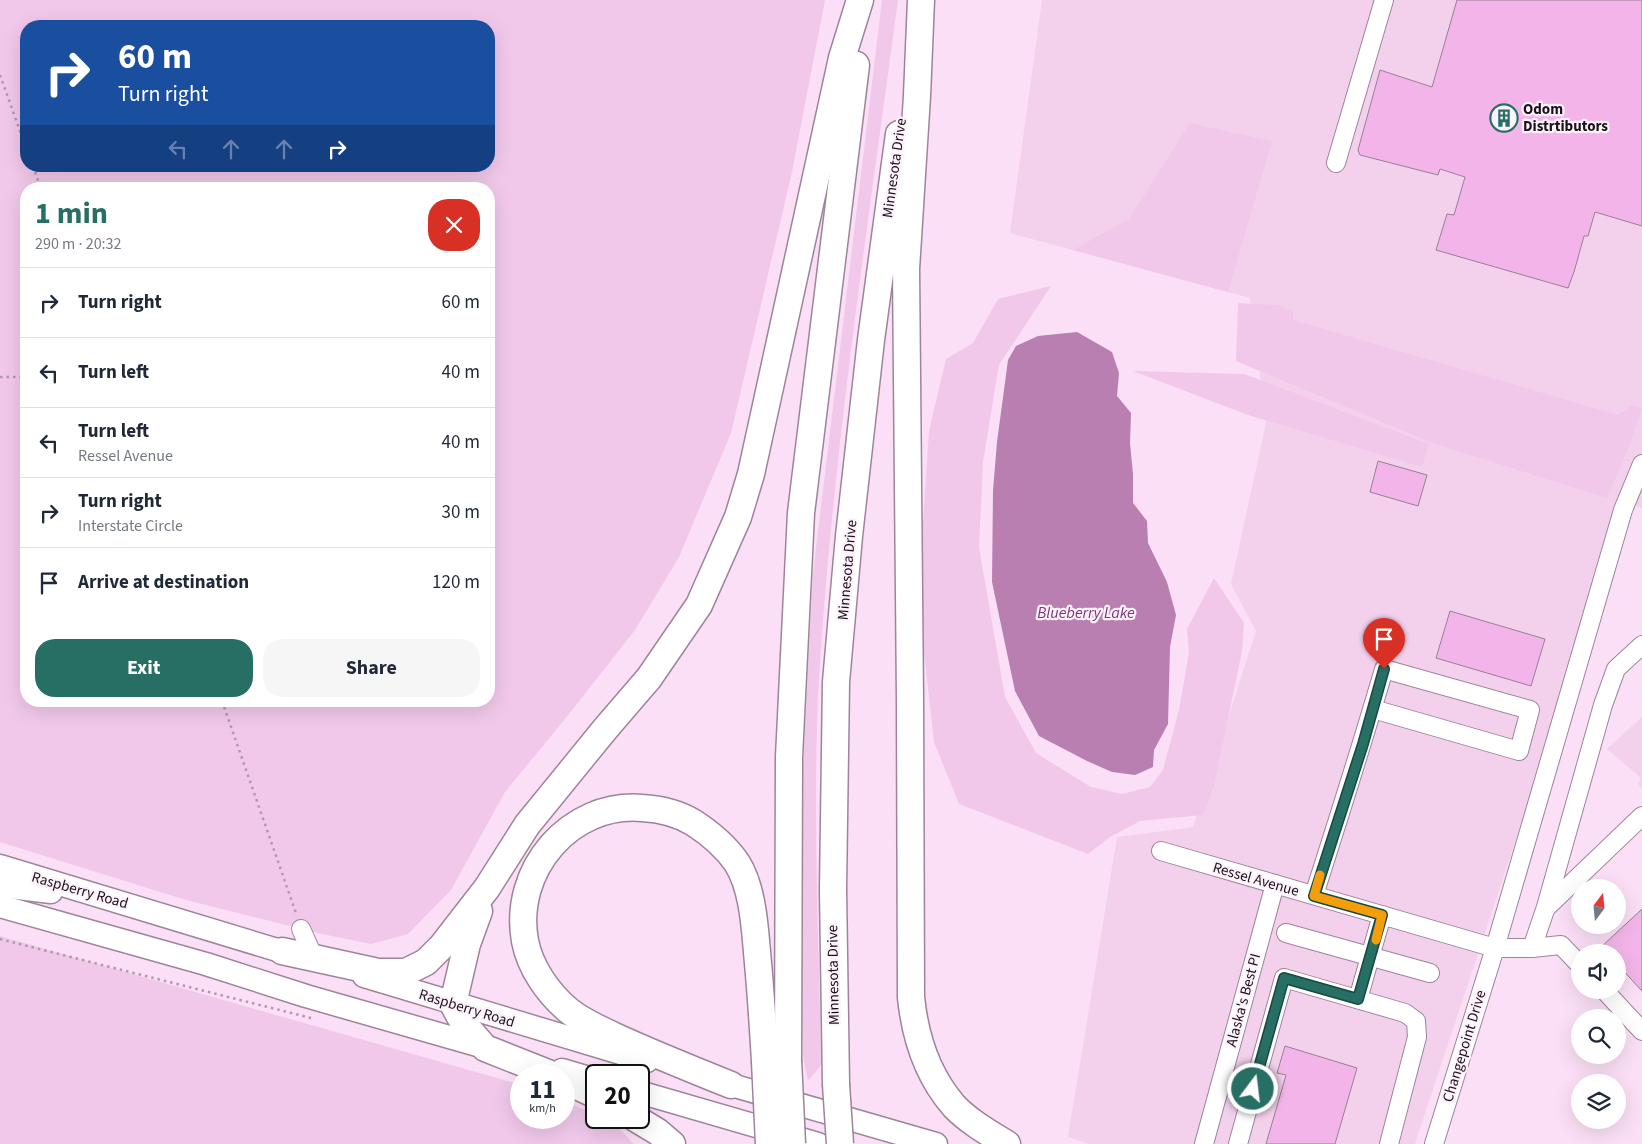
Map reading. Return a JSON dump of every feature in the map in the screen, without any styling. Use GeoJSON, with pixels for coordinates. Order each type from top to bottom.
{"type":"FeatureCollection","features":[{"type":"Feature","properties":{"kind":"highway"},"geometry":{"type":"LineString","coordinates":[[282,951],[378,972],[406,972],[426,962],[442,946],[487,888],[527,825],[606,728],[650,678],[699,605],[729,539],[751,474],[842,58],[860,0]]}},
{"type":"Feature","properties":{"kind":"highway"},"geometry":{"type":"LineString","coordinates":[[769,1144],[777,1060],[801,513],[864,0]]}},
{"type":"Feature","properties":{"kind":"highway"},"geometry":{"type":"LineString","coordinates":[[919,0],[917,96],[906,269],[911,997],[913,1023],[920,1046],[940,1088],[955,1107],[1006,1144]]}},
{"type":"Feature","properties":{"kind":"highway","name":"Minnesota Drive"},"geometry":{"type":"LineString","coordinates":[[840,1144],[836,1084],[833,880],[836,682],[849,536],[871,340],[919,0]]}},
{"type":"Feature","properties":{"kind":"highway"},"geometry":{"type":"LineString","coordinates":[[731,1085],[591,1026],[568,1010],[538,976],[525,941],[523,919],[531,877],[540,859],[552,844],[580,822],[595,814],[617,809],[635,807],[670,812],[688,819],[705,830],[721,844],[737,864],[746,883],[792,1144]]}},
{"type":"Feature","properties":{"kind":"highway"},"geometry":{"type":"LineString","coordinates":[[487,888],[467,944],[453,1004],[464,1024],[485,1048],[525,1064]]}},
{"type":"Feature","properties":{"kind":"highway"},"geometry":{"type":"LineString","coordinates":[[650,1127],[672,1144]]}},
{"type":"Feature","properties":{"kind":"main road","name":"Raspberry Road"},"geometry":{"type":"LineString","coordinates":[[0,866],[453,1004],[936,1144]]}},
{"type":"Feature","properties":{"kind":"main road"},"geometry":{"type":"LineString","coordinates":[[0,886],[116,900]]}},
{"type":"Feature","properties":{"kind":"main road"},"geometry":{"type":"LineString","coordinates":[[0,906],[206,964],[306,996],[585,1077]]}},
{"type":"Feature","properties":{"kind":"main road"},"geometry":{"type":"LineString","coordinates":[[650,1095],[818,1144]]}},
{"type":"Feature","properties":{"kind":"street"},"geometry":{"type":"LineString","coordinates":[[1336,163],[1384,0]]}},
{"type":"Feature","properties":{"kind":"street","name":"Changepoint Drive"},"geometry":{"type":"LineString","coordinates":[[1434,1144],[1495,948],[1623,510],[1642,464]]}},
{"type":"Feature","properties":{"kind":"street"},"geometry":{"type":"LineString","coordinates":[[1532,948],[1546,907],[1603,705],[1616,669],[1642,645]]}},
{"type":"Feature","properties":{"kind":"street"},"geometry":{"type":"LineString","coordinates":[[1314,896],[1363,744],[1372,709],[1384,669],[1530,710],[1518,750],[1372,709]]}},
{"type":"Feature","properties":{"kind":"street"},"geometry":{"type":"LineString","coordinates":[[1546,907],[1642,816]]}},
{"type":"Feature","properties":{"kind":"street","name":"Ressel Avenue"},"geometry":{"type":"LineString","coordinates":[[1161,851],[1495,948],[1532,948],[1561,945],[1571,956]]}},
{"type":"Feature","properties":{"kind":"street","name":"Alaska's Best PI"},"geometry":{"type":"LineString","coordinates":[[1204,1144],[1275,884]]}},
{"type":"Feature","properties":{"kind":"street"},"geometry":{"type":"LineString","coordinates":[[1358,999],[1382,915]]}},
{"type":"Feature","properties":{"kind":"street"},"geometry":{"type":"LineString","coordinates":[[301,929],[314,958]]}},
{"type":"Feature","properties":{"kind":"street"},"geometry":{"type":"LineString","coordinates":[[1286,933],[1430,973]]}},
{"type":"Feature","properties":{"kind":"street"},"geometry":{"type":"LineString","coordinates":[[1238,1144],[1284,978],[1405,1013],[1416,1021],[1417,1037],[1389,1144]]}},
{"type":"Feature","properties":{"kind":"street"},"geometry":{"type":"LineString","coordinates":[[1612,999],[1642,1031]]}},
{"type":"Feature","properties":{"kind":"path"},"geometry":{"type":"LineString","coordinates":[[0,75],[20,131]]}},
{"type":"Feature","properties":{"kind":"path"},"geometry":{"type":"LineString","coordinates":[[0,377],[20,377]]}},
{"type":"Feature","properties":{"kind":"path"},"geometry":{"type":"LineString","coordinates":[[224,707],[301,929]]}},
{"type":"Feature","properties":{"kind":"path"},"geometry":{"type":"LineString","coordinates":[[0,939],[317,1019]]}},
{"type":"Feature","properties":{"kind":"shaded area"},"geometry":{"type":"Polygon","coordinates":[[[0,0],[825,0],[792,172],[731,433],[679,557],[635,630],[505,792],[451,890],[408,934],[371,944],[322,934],[186,900],[0,842],[0,0]]]}},
{"type":"Feature","properties":{"kind":"shaded area"},"geometry":{"type":"Polygon","coordinates":[[[882,0],[898,0],[842,423],[825,593],[819,678],[816,823],[821,1065],[808,1081],[803,1056],[799,848],[813,573],[882,0]]]}},
{"type":"Feature","properties":{"kind":"shaded area"},"geometry":{"type":"Polygon","coordinates":[[[1042,0],[1642,0],[1642,508],[1620,501],[1580,646],[1415,1144],[1089,1144],[1068,1137],[1117,837],[1193,827],[1256,631],[1231,584],[1266,423],[1250,298],[1010,233],[1042,0]]]}},
{"type":"Feature","properties":{"kind":"shaded area"},"geometry":{"type":"Polygon","coordinates":[[[1190,123],[1272,141],[1228,292],[1073,250],[1129,219],[1190,123]]]}},
{"type":"Feature","properties":{"kind":"shaded area"},"geometry":{"type":"Polygon","coordinates":[[[1051,286],[999,365],[983,462],[979,547],[1005,697],[1036,753],[1091,787],[1122,794],[1150,787],[1163,770],[1179,710],[1189,652],[1187,629],[1214,578],[1244,623],[1242,651],[1214,786],[1203,815],[1140,821],[1110,837],[1088,854],[959,804],[934,742],[918,598],[929,431],[946,359],[973,343],[998,299],[1051,286]]]}},
{"type":"Feature","properties":{"kind":"shaded area"},"geometry":{"type":"Polygon","coordinates":[[[1238,303],[1278,305],[1293,312],[1293,320],[1618,415],[1632,405],[1642,408],[1630,444],[1607,498],[1435,444],[1236,361],[1238,303]]]}},
{"type":"Feature","properties":{"kind":"shaded area"},"geometry":{"type":"Polygon","coordinates":[[[1133,371],[1244,374],[1429,444],[1422,467],[1248,415],[1133,371]]]}},
{"type":"Feature","properties":{"kind":"shaded area"},"geometry":{"type":"Polygon","coordinates":[[[1642,717],[1642,788],[1638,784],[1641,778],[1607,749],[1642,717]]]}},
{"type":"Feature","properties":{"kind":"shaded area"},"geometry":{"type":"Polygon","coordinates":[[[0,936],[510,1082],[510,1129],[575,1129],[575,1106],[585,1110],[585,1129],[620,1129],[634,1144],[0,1144],[0,936]]]}},
{"type":"Feature","properties":{"kind":"water","name":"Blueberry Lake"},"geometry":{"type":"Polygon","coordinates":[[[1077,332],[1112,352],[1119,373],[1117,396],[1131,413],[1130,443],[1133,503],[1147,521],[1148,543],[1167,582],[1176,615],[1170,647],[1168,724],[1154,750],[1153,767],[1135,775],[1112,772],[1039,736],[1015,691],[992,582],[993,490],[997,442],[1008,360],[1016,346],[1038,336],[1077,332]]]}},
{"type":"Feature","properties":{"kind":"building","name":"Odom Distrtibutors"},"geometry":{"type":"Polygon","coordinates":[[[1457,0],[1642,0],[1642,226],[1595,212],[1588,236],[1584,236],[1568,288],[1436,250],[1447,214],[1454,215],[1465,177],[1440,169],[1438,175],[1360,155],[1358,150],[1380,70],[1432,87],[1457,0]]]}},
{"type":"Feature","properties":{"kind":"building"},"geometry":{"type":"Polygon","coordinates":[[[1378,461],[1427,475],[1418,506],[1370,492],[1378,461]]]}},
{"type":"Feature","properties":{"kind":"building"},"geometry":{"type":"Polygon","coordinates":[[[1450,611],[1545,639],[1531,686],[1436,658],[1450,611]]]}},
{"type":"Feature","properties":{"kind":"building"},"geometry":{"type":"Polygon","coordinates":[[[1642,909],[1642,991],[1626,974],[1626,944],[1604,944],[1615,934],[1626,934],[1626,924],[1642,909]]]}},
{"type":"Feature","properties":{"kind":"building"},"geometry":{"type":"Polygon","coordinates":[[[1285,1046],[1357,1068],[1335,1144],[1266,1144],[1286,1075],[1277,1073],[1285,1046]]]}},
{"type":"Feature","properties":{"kind":"slow traffic"},"geometry":{"type":"LineString","coordinates":[[1320,875],[1314,896],[1382,915],[1376,940]]}},
{"type":"Feature","properties":{"kind":"place","name":"Odom Distrtibutors"},"geometry":{"type":"Point","coordinates":[1504,118]}},
{"type":"Feature","properties":{"kind":"route"},"geometry":{"type":"LineString","coordinates":[[1253,1089],[1284,978],[1358,999],[1382,915],[1314,896],[1363,744],[1384,669]]}}]}
